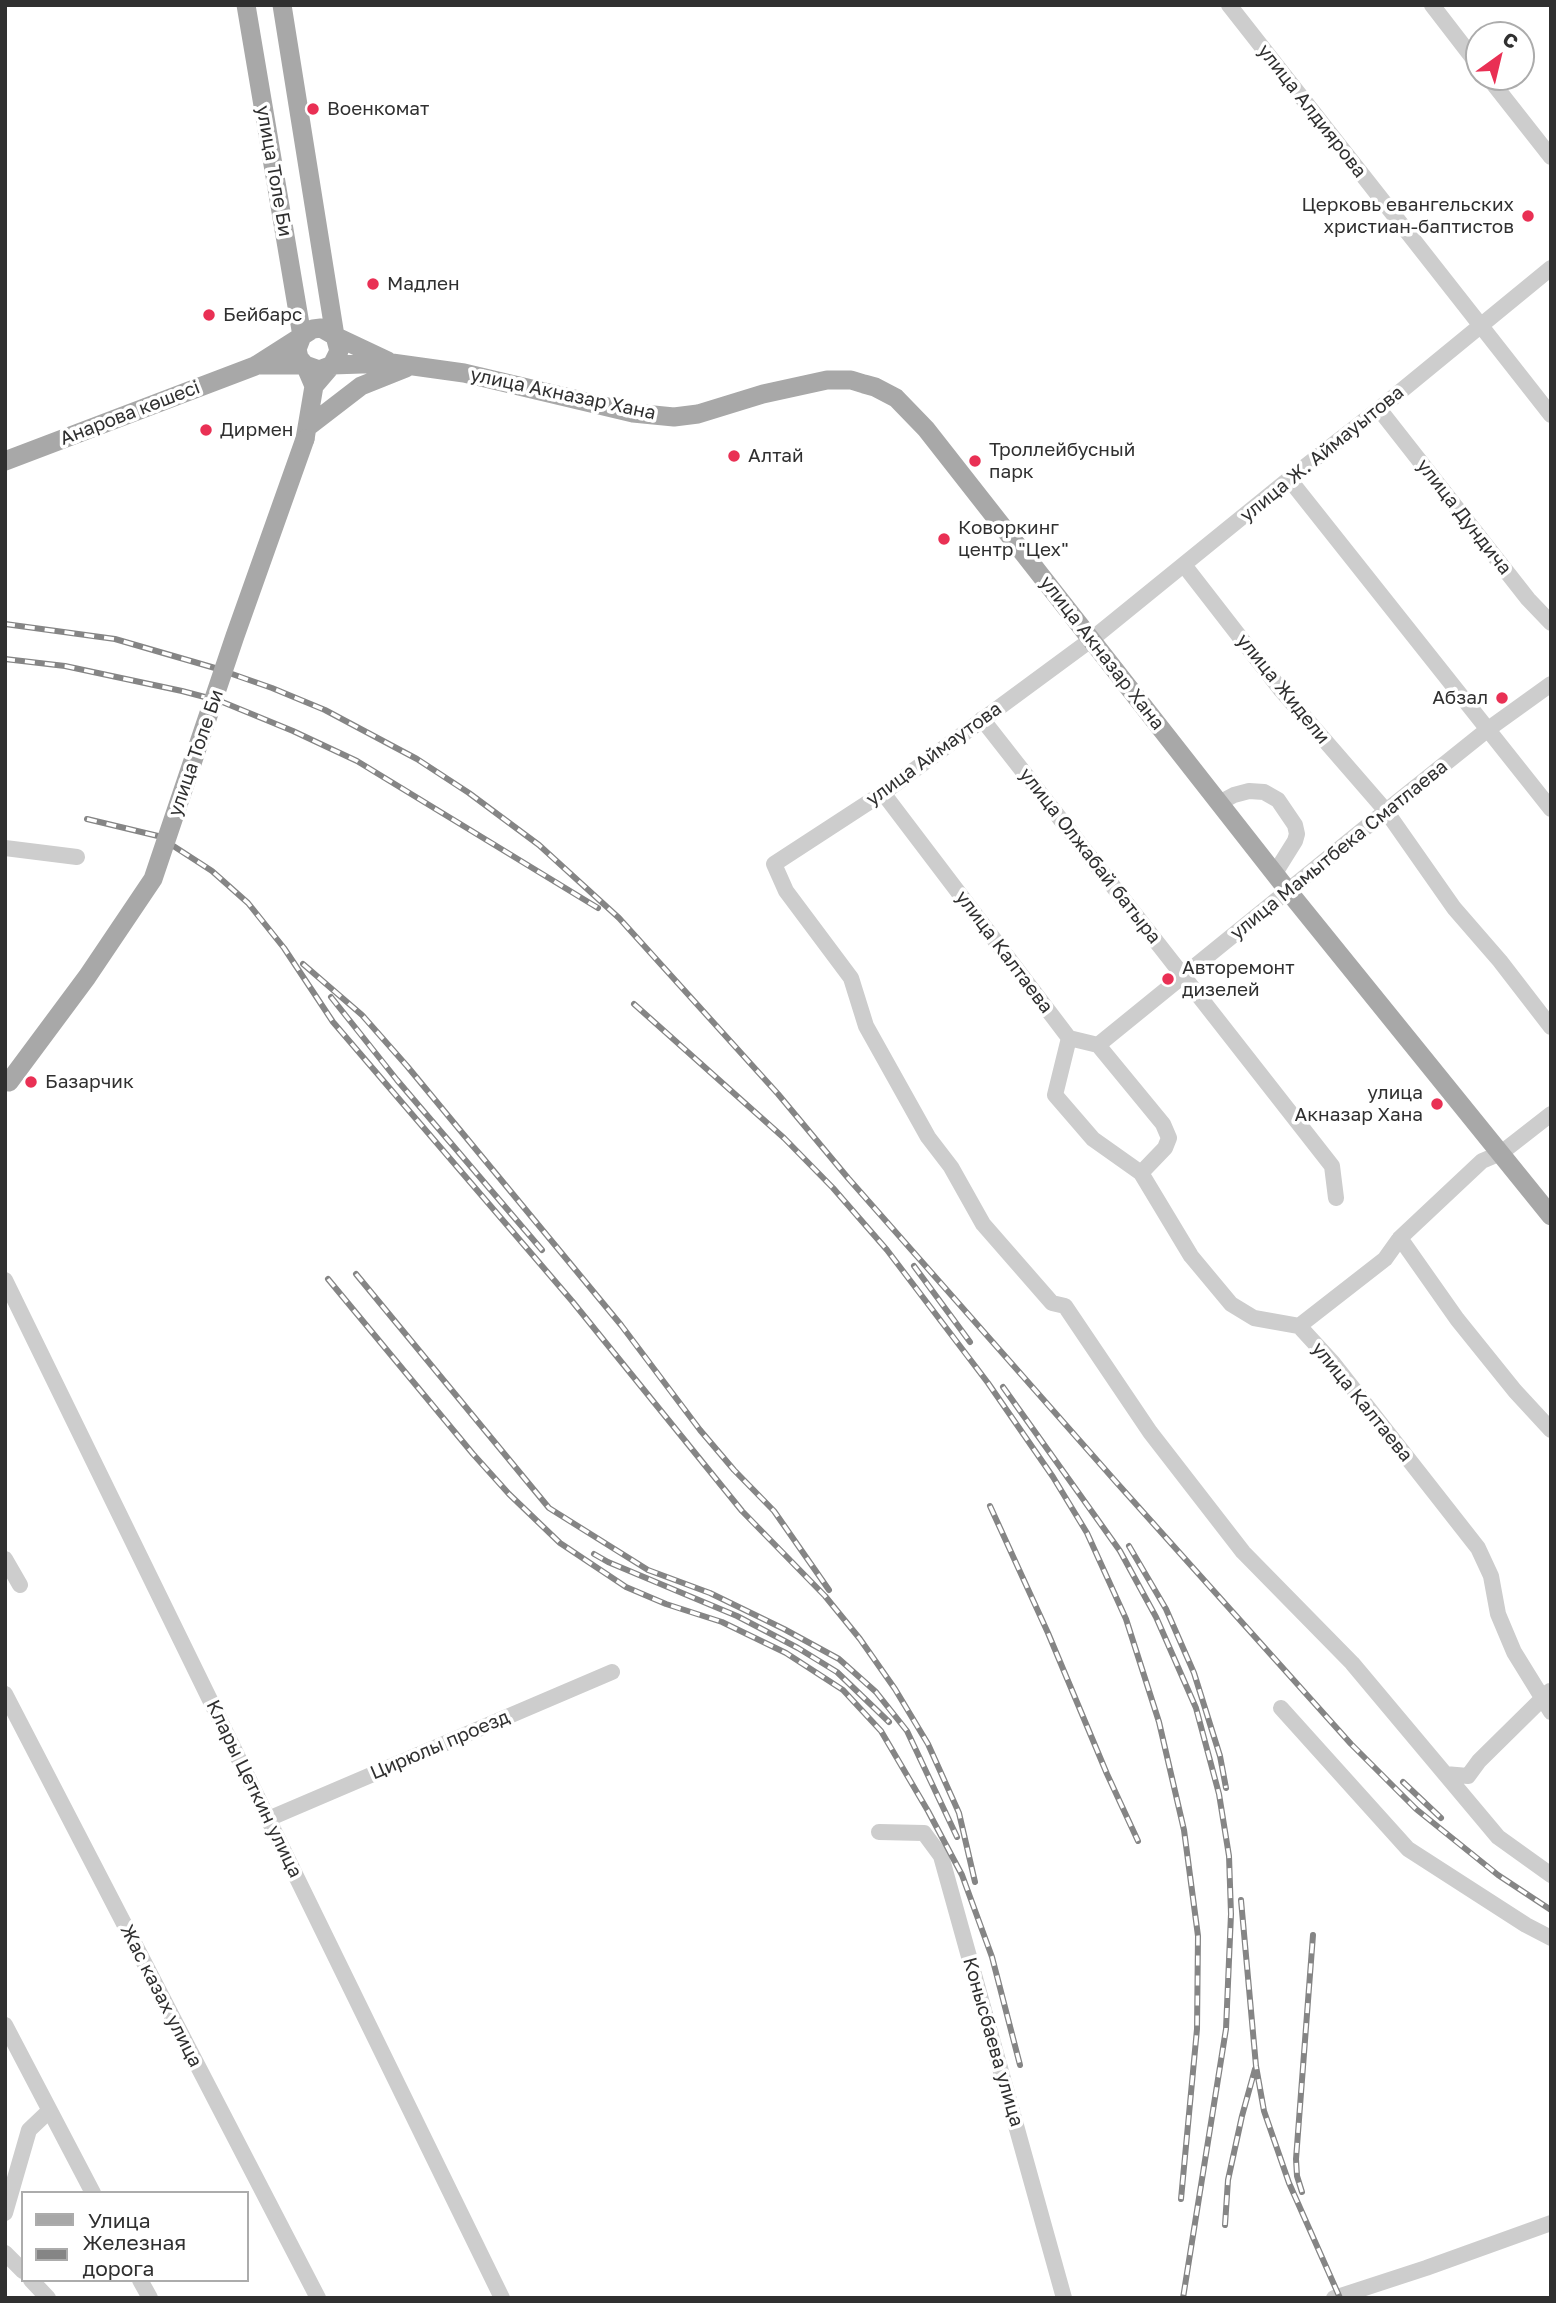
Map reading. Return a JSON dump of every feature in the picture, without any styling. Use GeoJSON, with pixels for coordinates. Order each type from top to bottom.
{"type":"FeatureCollection","features":[{"type":"Feature","properties":{"kind":"main road","name":"улица Толе Би"},"geometry":{"type":"LineString","coordinates":[[246,5],[302,336]]}},
{"type":"Feature","properties":{"kind":"main road","name":"улица Толе Би"},"geometry":{"type":"LineString","coordinates":[[282,5],[335,336]]}},
{"type":"Feature","properties":{"kind":"main road"},"geometry":{"type":"LineString","coordinates":[[255,366],[302,336],[313,329],[321,328],[335,336],[340,351],[314,386],[299,358],[297,349],[302,336]]}},
{"type":"Feature","properties":{"kind":"main road","name":"улица Акназар Хана"},"geometry":{"type":"LineString","coordinates":[[335,336],[402,365]]}},
{"type":"Feature","properties":{"kind":"main road"},"geometry":{"type":"LineString","coordinates":[[255,366],[304,365],[318,370],[332,365]]}},
{"type":"Feature","properties":{"kind":"main road","name":"улица Акназар Хана"},"geometry":{"type":"LineString","coordinates":[[332,365],[402,365],[464,373],[633,413],[674,417],[698,414],[763,394],[827,380],[851,380],[875,387],[896,398],[926,429],[1289,892],[1551,1216]]}},
{"type":"Feature","properties":{"kind":"main road"},"geometry":{"type":"LineString","coordinates":[[307,433],[361,386],[402,365]]}},
{"type":"Feature","properties":{"kind":"main road","name":"Анарова көшесі"},"geometry":{"type":"LineString","coordinates":[[5,461],[255,366]]}},
{"type":"Feature","properties":{"kind":"main road","name":"улица Толе Би"},"geometry":{"type":"LineString","coordinates":[[7,1083],[87,977],[153,879],[307,433],[314,386]]}},
{"type":"Feature","properties":{"kind":"street","name":"улица Алдиярова"},"geometry":{"type":"LineString","coordinates":[[1229,5],[1551,415]]}},
{"type":"Feature","properties":{"kind":"street"},"geometry":{"type":"LineString","coordinates":[[1432,5],[1465,48]]}},
{"type":"Feature","properties":{"kind":"street"},"geometry":{"type":"LineString","coordinates":[[1499,91],[1551,157]]}},
{"type":"Feature","properties":{"kind":"street","name":"улица Ж. Аймауытова"},"geometry":{"type":"LineString","coordinates":[[1092,639],[1551,268]]}},
{"type":"Feature","properties":{"kind":"street","name":"улица Дундича"},"geometry":{"type":"LineString","coordinates":[[1379,409],[1502,566],[1551,623]]}},
{"type":"Feature","properties":{"kind":"street"},"geometry":{"type":"LineString","coordinates":[[1289,479],[1551,809]]}},
{"type":"Feature","properties":{"kind":"street","name":"улица Жидели"},"geometry":{"type":"LineString","coordinates":[[1184,565],[1281,690],[1386,811],[1454,908],[1500,961],[1551,1027]]}},
{"type":"Feature","properties":{"kind":"street","name":"улица Аймаутова"},"geometry":{"type":"LineString","coordinates":[[1092,639],[883,793],[774,864],[786,891],[851,978],[866,1026],[928,1137],[951,1167],[983,1224],[1052,1303],[1065,1306],[1150,1432],[1243,1552],[1352,1663],[1446,1774]]}},
{"type":"Feature","properties":{"kind":"street","name":"улица Мамытбека Сматлаева"},"geometry":{"type":"LineString","coordinates":[[1098,1045],[1487,730],[1551,684]]}},
{"type":"Feature","properties":{"kind":"street","name":"улица Олжабай батыра"},"geometry":{"type":"LineString","coordinates":[[982,719],[1332,1166],[1336,1198]]}},
{"type":"Feature","properties":{"kind":"street"},"geometry":{"type":"LineString","coordinates":[[1219,803],[1249,791],[1264,792],[1278,800],[1295,825],[1297,834],[1275,873]]}},
{"type":"Feature","properties":{"kind":"street","name":"улица Калтаева"},"geometry":{"type":"LineString","coordinates":[[883,793],[1069,1038]]}},
{"type":"Feature","properties":{"kind":"street"},"geometry":{"type":"LineString","coordinates":[[5,848],[77,857]]}},
{"type":"Feature","properties":{"kind":"street"},"geometry":{"type":"LineString","coordinates":[[1069,1038],[1098,1045],[1163,1124],[1169,1138],[1160,1154],[1141,1172],[1093,1139],[1055,1095],[1069,1038]]}},
{"type":"Feature","properties":{"kind":"street"},"geometry":{"type":"LineString","coordinates":[[1299,1326],[1385,1259],[1401,1238],[1482,1161],[1501,1153],[1551,1114]]}},
{"type":"Feature","properties":{"kind":"street","name":"улица Калтаева"},"geometry":{"type":"LineString","coordinates":[[1141,1172],[1191,1256],[1231,1304],[1254,1318],[1299,1326],[1333,1363],[1478,1548],[1491,1576],[1498,1614],[1514,1652],[1547,1694],[1551,1713]]}},
{"type":"Feature","properties":{"kind":"street"},"geometry":{"type":"LineString","coordinates":[[1401,1238],[1457,1319],[1515,1391],[1551,1430]]}},
{"type":"Feature","properties":{"kind":"street","name":"Клары Цеткин улица"},"geometry":{"type":"LineString","coordinates":[[5,1280],[502,2298]]}},
{"type":"Feature","properties":{"kind":"street"},"geometry":{"type":"LineString","coordinates":[[5,1559],[20,1585]]}},
{"type":"Feature","properties":{"kind":"street","name":"Цирюлы проезд"},"geometry":{"type":"LineString","coordinates":[[268,1819],[612,1672]]}},
{"type":"Feature","properties":{"kind":"street","name":"Жас казах улица"},"geometry":{"type":"LineString","coordinates":[[5,1694],[318,2298]]}},
{"type":"Feature","properties":{"kind":"street"},"geometry":{"type":"LineString","coordinates":[[1446,1774],[1468,1776],[1479,1761],[1547,1694]]}},
{"type":"Feature","properties":{"kind":"street"},"geometry":{"type":"LineString","coordinates":[[1281,1708],[1408,1849],[1526,1925],[1551,1938]]}},
{"type":"Feature","properties":{"kind":"street"},"geometry":{"type":"LineString","coordinates":[[1446,1774],[1498,1837],[1551,1875]]}},
{"type":"Feature","properties":{"kind":"street","name":"Конысбаева улица"},"geometry":{"type":"LineString","coordinates":[[879,1832],[924,1833],[941,1856],[1064,2298]]}},
{"type":"Feature","properties":{"kind":"street"},"geometry":{"type":"LineString","coordinates":[[5,2025],[92,2191]]}},
{"type":"Feature","properties":{"kind":"street"},"geometry":{"type":"LineString","coordinates":[[5,2213],[29,2130],[49,2111]]}},
{"type":"Feature","properties":{"kind":"street"},"geometry":{"type":"LineString","coordinates":[[1334,2298],[1551,2223]]}},
{"type":"Feature","properties":{"kind":"street"},"geometry":{"type":"LineString","coordinates":[[5,2253],[21,2270]]}},
{"type":"Feature","properties":{"kind":"street"},"geometry":{"type":"LineString","coordinates":[[33,2282],[48,2298]]}},
{"type":"Feature","properties":{"kind":"street"},"geometry":{"type":"LineString","coordinates":[[141,2282],[150,2298]]}},
{"type":"Feature","properties":{"kind":"railway"},"geometry":{"type":"LineString","coordinates":[[5,624],[115,639],[215,668],[272,688],[325,710],[417,759],[469,793],[539,845],[619,918],[778,1094],[848,1178],[1351,1744],[1416,1809],[1498,1875],[1551,1910]]}},
{"type":"Feature","properties":{"kind":"railway"},"geometry":{"type":"LineString","coordinates":[[5,659],[65,666],[182,691],[220,701],[293,731],[357,761],[598,908]]}},
{"type":"Feature","properties":{"kind":"railway"},"geometry":{"type":"LineString","coordinates":[[87,819],[158,836],[212,871],[248,903],[284,948],[333,1022],[572,1301],[742,1511],[825,1596],[860,1639],[895,1689],[928,1744],[959,1813],[975,1882]]}},
{"type":"Feature","properties":{"kind":"railway"},"geometry":{"type":"LineString","coordinates":[[303,964],[362,1015],[407,1066],[621,1325],[700,1430],[774,1511],[829,1590]]}},
{"type":"Feature","properties":{"kind":"railway"},"geometry":{"type":"LineString","coordinates":[[331,997],[397,1080],[542,1250]]}},
{"type":"Feature","properties":{"kind":"railway"},"geometry":{"type":"LineString","coordinates":[[634,1004],[784,1138],[833,1188],[887,1250],[988,1383],[1053,1477],[1087,1533],[1126,1619],[1159,1722],[1184,1830],[1198,1936],[1197,2029],[1181,2199]]}},
{"type":"Feature","properties":{"kind":"railway"},"geometry":{"type":"LineString","coordinates":[[914,1266],[970,1342]]}},
{"type":"Feature","properties":{"kind":"railway"},"geometry":{"type":"LineString","coordinates":[[356,1274],[549,1508],[648,1570],[710,1593],[839,1659],[876,1692],[907,1731],[957,1837]]}},
{"type":"Feature","properties":{"kind":"railway"},"geometry":{"type":"LineString","coordinates":[[328,1279],[473,1454],[509,1494],[560,1543],[626,1587],[666,1604],[722,1622],[786,1653],[843,1690],[881,1731],[962,1875],[992,1957],[1020,2065]]}},
{"type":"Feature","properties":{"kind":"railway"},"geometry":{"type":"LineString","coordinates":[[1003,1387],[1120,1551],[1156,1617],[1196,1708],[1219,1794],[1229,1856],[1231,1914],[1226,2029],[1183,2298]]}},
{"type":"Feature","properties":{"kind":"railway"},"geometry":{"type":"LineString","coordinates":[[990,1506],[1138,1841]]}},
{"type":"Feature","properties":{"kind":"railway"},"geometry":{"type":"LineString","coordinates":[[1129,1546],[1166,1609],[1194,1673],[1220,1756],[1226,1788]]}},
{"type":"Feature","properties":{"kind":"railway"},"geometry":{"type":"LineString","coordinates":[[594,1554],[737,1616],[798,1648],[837,1672],[889,1722]]}},
{"type":"Feature","properties":{"kind":"railway"},"geometry":{"type":"LineString","coordinates":[[1403,1782],[1441,1818]]}},
{"type":"Feature","properties":{"kind":"railway"},"geometry":{"type":"LineString","coordinates":[[1241,1900],[1256,2066],[1264,2111],[1289,2183],[1340,2298]]}},
{"type":"Feature","properties":{"kind":"railway"},"geometry":{"type":"LineString","coordinates":[[1302,2192],[1296,2159],[1313,1935]]}},
{"type":"Feature","properties":{"kind":"railway"},"geometry":{"type":"LineString","coordinates":[[1225,2225],[1228,2180],[1255,2069]]}},
{"type":"Feature","properties":{"kind":"place","name":"Военкомат"},"geometry":{"type":"Point","coordinates":[313,109]}},
{"type":"Feature","properties":{"kind":"place","name":"Церковь евангельских христиан-баптистов"},"geometry":{"type":"Point","coordinates":[1528,216]}},
{"type":"Feature","properties":{"kind":"place","name":"Мадлен"},"geometry":{"type":"Point","coordinates":[373,284]}},
{"type":"Feature","properties":{"kind":"place","name":"Бейбарс"},"geometry":{"type":"Point","coordinates":[209,315]}},
{"type":"Feature","properties":{"kind":"place","name":"Дирмен"},"geometry":{"type":"Point","coordinates":[206,430]}},
{"type":"Feature","properties":{"kind":"place","name":"Алтай"},"geometry":{"type":"Point","coordinates":[734,456]}},
{"type":"Feature","properties":{"kind":"place","name":"Троллейбусный парк"},"geometry":{"type":"Point","coordinates":[975,461]}},
{"type":"Feature","properties":{"kind":"place","name":"Коворкинг центр \"Цех\""},"geometry":{"type":"Point","coordinates":[944,539]}},
{"type":"Feature","properties":{"kind":"place","name":"Абзал"},"geometry":{"type":"Point","coordinates":[1502,698]}},
{"type":"Feature","properties":{"kind":"place","name":"Авторемонт дизелей"},"geometry":{"type":"Point","coordinates":[1168,979]}},
{"type":"Feature","properties":{"kind":"place","name":"Базарчик"},"geometry":{"type":"Point","coordinates":[31,1082]}},
{"type":"Feature","properties":{"kind":"place","name":"улица Акназар Хана"},"geometry":{"type":"Point","coordinates":[1437,1104]}}]}
